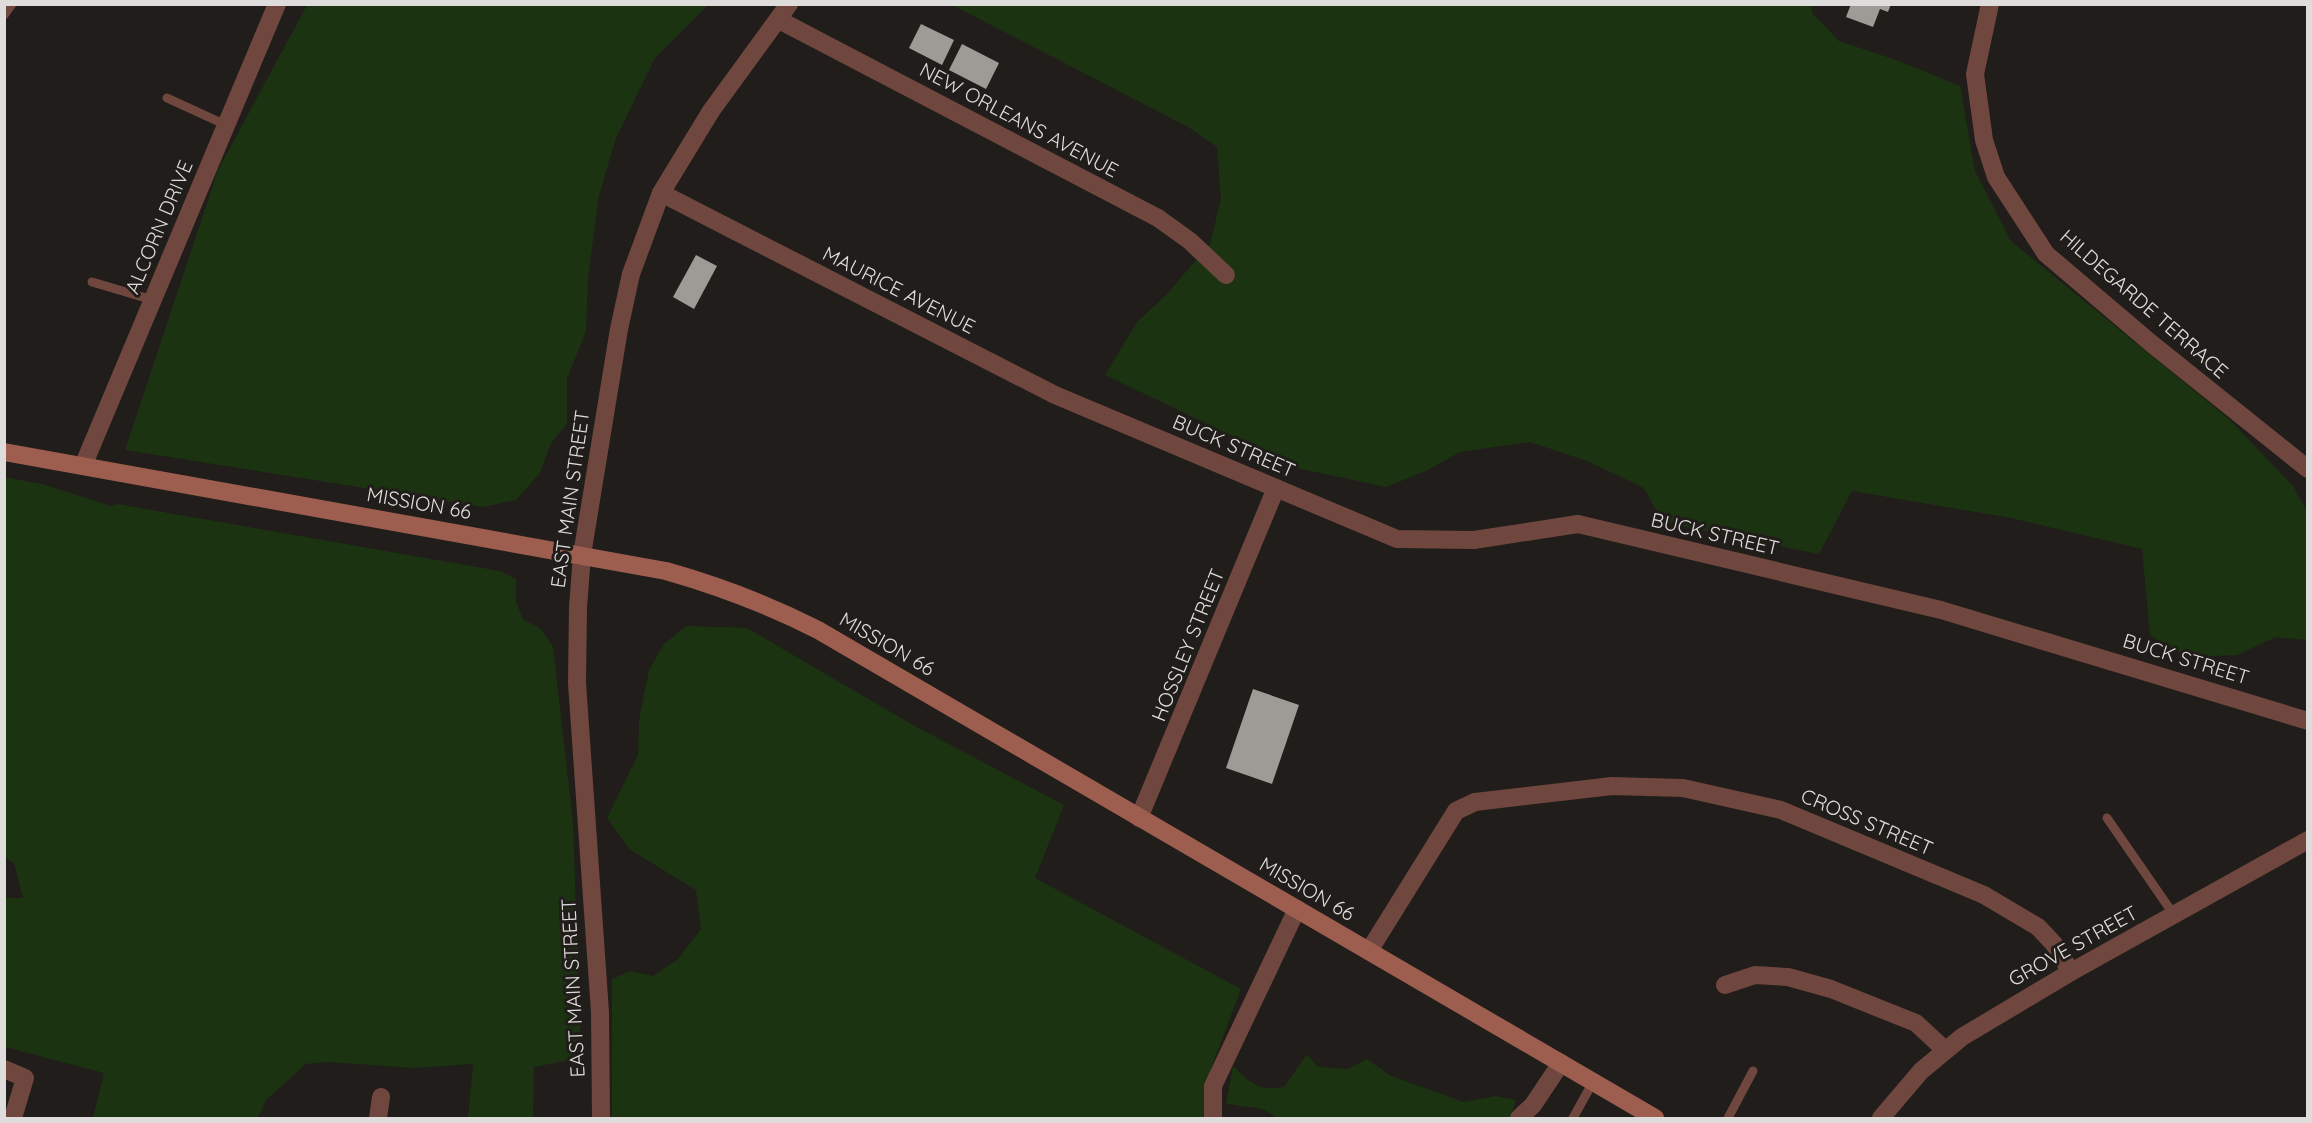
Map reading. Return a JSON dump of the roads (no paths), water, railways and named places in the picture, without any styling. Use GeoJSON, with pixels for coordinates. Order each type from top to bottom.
{"type":"FeatureCollection","features":[{"type":"Feature","properties":{"kind":"street","name":"ALCORN DRIVE"},"geometry":{"type":"LineString","coordinates":[[84,466],[277,4]]}},
{"type":"Feature","properties":{"kind":"street","name":"HILDEGARDE TERRACE"},"geometry":{"type":"LineString","coordinates":[[1990,4],[1975,74],[1984,140],[1996,177],[2046,254],[2152,344],[2307,469]]}},
{"type":"Feature","properties":{"kind":"street","name":"EAST MAIN STREET"},"geometry":{"type":"LineString","coordinates":[[601,1119],[600,1012],[577,683],[582,555],[619,329],[632,274],[661,193],[711,111],[784,12]]}},
{"type":"Feature","properties":{"kind":"street","name":"NEW ORLEANS AVENUE"},"geometry":{"type":"LineString","coordinates":[[784,12],[1158,218],[1190,241],[1226,275]]}},
{"type":"Feature","properties":{"kind":"street","name":"MAURICE AVENUE"},"geometry":{"type":"LineString","coordinates":[[661,193],[1055,395],[1118,423]]}},
{"type":"Feature","properties":{"kind":"street","name":"BUCK STREET"},"geometry":{"type":"LineString","coordinates":[[1118,423],[1397,539],[1474,540],[1578,524],[1941,610],[2307,721]]}},
{"type":"Feature","properties":{"kind":"street","name":"MISSION 66"},"geometry":{"type":"LineString","coordinates":[[4,452],[582,555],[666,571],[716,585],[788,615],[1297,909],[1651,1118]]}},
{"type":"Feature","properties":{"kind":"street","name":"HOSSLEY STREET"},"geometry":{"type":"LineString","coordinates":[[1139,818],[1276,488]]}},
{"type":"Feature","properties":{"kind":"street","name":"CROSS STREET"},"geometry":{"type":"LineString","coordinates":[[1369,951],[1456,811],[1475,801],[1612,786],[1683,788],[1781,810],[1984,895],[2038,927],[2054,944],[2071,972]]}},
{"type":"Feature","properties":{"kind":"street","name":"GROVE STREET"},"geometry":{"type":"LineString","coordinates":[[1881,1119],[1913,1079],[1944,1049],[2071,972],[2307,840]]}},
{"type":"Feature","properties":{"kind":"street"},"geometry":{"type":"LineString","coordinates":[[1213,1119],[1214,1086],[1297,909]]}},
{"type":"Feature","properties":{"kind":"street"},"geometry":{"type":"LineString","coordinates":[[1725,985],[1755,975],[1788,977],[1831,989],[1916,1023],[1944,1049]]}},
{"type":"Feature","properties":{"kind":"street"},"geometry":{"type":"LineString","coordinates":[[1519,1119],[1533,1105],[1561,1064]]}},
{"type":"Feature","properties":{"kind":"street"},"geometry":{"type":"LineString","coordinates":[[4,1069],[25,1078],[13,1119]]}},
{"type":"Feature","properties":{"kind":"street"},"geometry":{"type":"LineString","coordinates":[[378,1119],[381,1096]]}},
{"type":"Feature","properties":{"kind":"lane"},"geometry":{"type":"LineString","coordinates":[[4,15],[12,4]]}},
{"type":"Feature","properties":{"kind":"lane"},"geometry":{"type":"LineString","coordinates":[[167,98],[226,125]]}},
{"type":"Feature","properties":{"kind":"lane"},"geometry":{"type":"LineString","coordinates":[[92,282],[153,300]]}},
{"type":"Feature","properties":{"kind":"lane"},"geometry":{"type":"LineString","coordinates":[[2107,818],[2174,915]]}},
{"type":"Feature","properties":{"kind":"lane"},"geometry":{"type":"LineString","coordinates":[[1728,1119],[1753,1071]]}},
{"type":"Feature","properties":{"kind":"lane"},"geometry":{"type":"LineString","coordinates":[[1573,1119],[1593,1082]]}}]}
